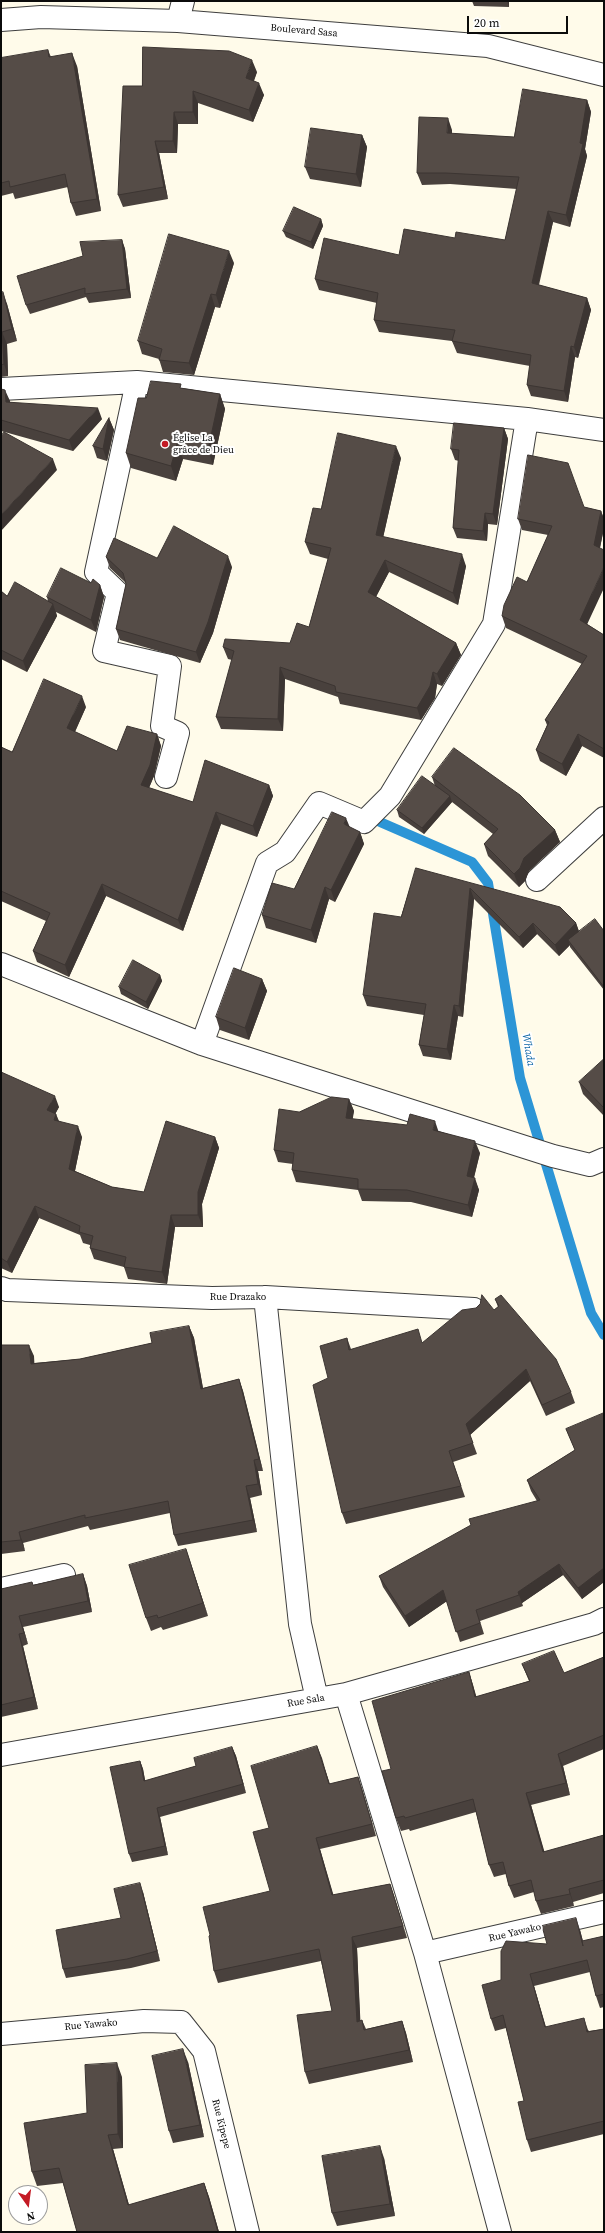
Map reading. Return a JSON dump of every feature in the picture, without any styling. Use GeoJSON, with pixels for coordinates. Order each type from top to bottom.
{"type":"FeatureCollection","features":[{"type":"Feature","properties":{"kind":"street","name":"Boulevard Sasa"},"geometry":{"type":"LineString","coordinates":[[1,20],[41,9],[180,11],[488,46],[604,75]]}},
{"type":"Feature","properties":{"kind":"street"},"geometry":{"type":"LineString","coordinates":[[137,382],[96,572],[118,593],[104,651],[170,666],[162,726],[178,733],[166,777]]}},
{"type":"Feature","properties":{"kind":"street"},"geometry":{"type":"LineString","coordinates":[[1,389],[137,382],[527,419],[604,430]]}},
{"type":"Feature","properties":{"kind":"street"},"geometry":{"type":"LineString","coordinates":[[202,1044],[267,863],[285,852],[319,803],[364,822],[390,796],[494,624],[527,419]]}},
{"type":"Feature","properties":{"kind":"street"},"geometry":{"type":"LineString","coordinates":[[537,880],[604,818]]}},
{"type":"Feature","properties":{"kind":"street"},"geometry":{"type":"LineString","coordinates":[[1,964],[202,1044],[553,1156],[590,1165],[604,1159]]}},
{"type":"Feature","properties":{"kind":"street","name":"Rue Drazako"},"geometry":{"type":"LineString","coordinates":[[1,1288],[7,1290],[212,1298],[265,1297],[474,1309]]}},
{"type":"Feature","properties":{"kind":"street"},"geometry":{"type":"LineString","coordinates":[[265,1297],[300,1624],[317,1699]]}},
{"type":"Feature","properties":{"kind":"street"},"geometry":{"type":"LineString","coordinates":[[1,1589],[64,1575]]}},
{"type":"Feature","properties":{"kind":"street","name":"Rue Sala"},"geometry":{"type":"LineString","coordinates":[[1,1755],[346,1694],[604,1620]]}},
{"type":"Feature","properties":{"kind":"street"},"geometry":{"type":"LineString","coordinates":[[346,1694],[426,1953],[500,2232]]}},
{"type":"Feature","properties":{"kind":"street","name":"Rue Yawako"},"geometry":{"type":"LineString","coordinates":[[426,1953],[604,1912]]}},
{"type":"Feature","properties":{"kind":"street","name":"Rue Yawako"},"geometry":{"type":"LineString","coordinates":[[1,2034],[144,2021],[181,2022]]}},
{"type":"Feature","properties":{"kind":"street","name":"Rue Kipepe"},"geometry":{"type":"LineString","coordinates":[[181,2022],[204,2051],[248,2232]]}},
{"type":"Feature","properties":{"kind":"building"},"geometry":{"type":"Polygon","coordinates":[[[143,47],[229,51],[252,60],[246,78],[259,83],[249,110],[193,91],[193,112],[174,112],[173,141],[155,141],[164,187],[118,195],[123,86],[142,86],[143,47]]]}},
{"type":"Feature","properties":{"kind":"building"},"geometry":{"type":"Polygon","coordinates":[[[48,50],[49,57],[72,53],[97,199],[71,203],[65,174],[10,187],[9,181],[1,183],[1,58],[48,50]]]}},
{"type":"Feature","properties":{"kind":"building"},"geometry":{"type":"Polygon","coordinates":[[[523,89],[587,100],[580,143],[583,144],[566,215],[548,211],[532,283],[587,298],[574,347],[571,346],[564,391],[527,385],[531,355],[452,341],[455,330],[374,320],[378,293],[315,279],[324,238],[399,255],[404,229],[455,238],[456,232],[505,240],[519,177],[417,173],[419,117],[448,118],[447,133],[514,137],[523,89]]]}},
{"type":"Feature","properties":{"kind":"building"},"geometry":{"type":"Polygon","coordinates":[[[311,128],[362,135],[356,174],[305,167],[311,128]]]}},
{"type":"Feature","properties":{"kind":"building"},"geometry":{"type":"Polygon","coordinates":[[[294,207],[321,219],[311,242],[283,231],[294,207]]]}},
{"type":"Feature","properties":{"kind":"building"},"geometry":{"type":"Polygon","coordinates":[[[169,234],[229,251],[216,295],[211,294],[189,363],[159,360],[162,349],[138,341],[169,234]]]}},
{"type":"Feature","properties":{"kind":"building"},"geometry":{"type":"Polygon","coordinates":[[[122,240],[127,289],[85,294],[85,288],[26,305],[17,276],[83,256],[80,242],[122,240]]]}},
{"type":"Feature","properties":{"kind":"building"},"geometry":{"type":"Polygon","coordinates":[[[3,292],[12,329],[2,332],[4,364],[1,365],[1,293],[3,292]]]}},
{"type":"Feature","properties":{"kind":"building"},"geometry":{"type":"Polygon","coordinates":[[[151,381],[181,384],[180,388],[220,394],[208,450],[177,444],[171,466],[126,453],[138,398],[146,398],[151,381]]]}},
{"type":"Feature","properties":{"kind":"building"},"geometry":{"type":"Polygon","coordinates":[[[1,389],[5,390],[6,402],[98,408],[69,440],[1,420],[1,389]]]}},
{"type":"Feature","properties":{"kind":"building"},"geometry":{"type":"Polygon","coordinates":[[[109,418],[103,449],[93,446],[109,418]]]}},
{"type":"Feature","properties":{"kind":"building"},"geometry":{"type":"Polygon","coordinates":[[[454,423],[504,428],[493,514],[485,513],[483,531],[453,528],[459,450],[451,449],[454,423]]]}},
{"type":"Feature","properties":{"kind":"building"},"geometry":{"type":"Polygon","coordinates":[[[4,432],[53,459],[1,515],[1,437],[4,432]]]}},
{"type":"Feature","properties":{"kind":"building"},"geometry":{"type":"Polygon","coordinates":[[[338,433],[396,446],[376,535],[462,554],[453,593],[385,560],[368,592],[456,643],[437,674],[433,672],[430,686],[417,708],[336,692],[335,686],[280,667],[278,719],[216,717],[234,651],[223,647],[225,639],[290,643],[297,623],[309,627],[331,548],[305,542],[313,508],[321,509],[338,433]]]}},
{"type":"Feature","properties":{"kind":"building"},"geometry":{"type":"Polygon","coordinates":[[[528,455],[568,463],[584,507],[601,511],[594,545],[604,550],[604,567],[580,620],[604,635],[604,749],[578,734],[562,764],[536,750],[549,722],[545,720],[587,656],[502,616],[504,605],[517,577],[527,582],[552,526],[518,519],[528,455]]]}},
{"type":"Feature","properties":{"kind":"building"},"geometry":{"type":"Polygon","coordinates":[[[174,526],[228,556],[208,622],[196,652],[116,629],[126,584],[123,573],[106,557],[114,538],[157,558],[174,526]]]}},
{"type":"Feature","properties":{"kind":"building"},"geometry":{"type":"Polygon","coordinates":[[[61,568],[91,583],[93,579],[100,585],[91,620],[47,597],[61,568]]]}},
{"type":"Feature","properties":{"kind":"building"},"geometry":{"type":"Polygon","coordinates":[[[15,582],[53,604],[23,661],[1,650],[1,591],[7,596],[15,582]]]}},
{"type":"Feature","properties":{"kind":"building"},"geometry":{"type":"Polygon","coordinates":[[[44,679],[82,696],[67,728],[117,751],[127,726],[157,734],[150,765],[141,785],[193,802],[205,760],[269,785],[253,826],[216,812],[178,920],[102,884],[65,965],[33,951],[50,913],[1,891],[1,747],[12,752],[44,679]]]}},
{"type":"Feature","properties":{"kind":"building"},"geometry":{"type":"Polygon","coordinates":[[[454,748],[520,795],[555,830],[524,858],[520,868],[514,874],[484,844],[498,829],[432,777],[454,748]]]}},
{"type":"Feature","properties":{"kind":"building"},"geometry":{"type":"Polygon","coordinates":[[[422,776],[450,796],[422,828],[397,810],[422,776]]]}},
{"type":"Feature","properties":{"kind":"building"},"geometry":{"type":"Polygon","coordinates":[[[332,812],[346,818],[344,824],[360,832],[331,890],[325,887],[311,930],[262,915],[272,883],[294,889],[332,812]]]}},
{"type":"Feature","properties":{"kind":"building"},"geometry":{"type":"Polygon","coordinates":[[[416,868],[560,907],[576,923],[555,945],[533,923],[519,937],[470,888],[459,1006],[454,1005],[447,1049],[419,1045],[426,1004],[363,995],[374,913],[401,917],[416,868]]]}},
{"type":"Feature","properties":{"kind":"building"},"geometry":{"type":"Polygon","coordinates":[[[595,919],[604,931],[604,987],[568,940],[595,919]]]}},
{"type":"Feature","properties":{"kind":"building"},"geometry":{"type":"Polygon","coordinates":[[[133,960],[160,975],[146,1002],[119,987],[133,960]]]}},
{"type":"Feature","properties":{"kind":"building"},"geometry":{"type":"Polygon","coordinates":[[[234,968],[262,979],[245,1028],[216,1017],[234,968]]]}},
{"type":"Feature","properties":{"kind":"building"},"geometry":{"type":"Polygon","coordinates":[[[604,1059],[604,1108],[579,1082],[604,1059]]]}},
{"type":"Feature","properties":{"kind":"building"},"geometry":{"type":"Polygon","coordinates":[[[1,1072],[55,1096],[47,1110],[56,1114],[54,1120],[78,1126],[69,1169],[112,1187],[144,1192],[166,1121],[215,1137],[198,1192],[198,1215],[171,1215],[162,1272],[124,1267],[126,1257],[90,1248],[93,1236],[79,1232],[80,1226],[35,1206],[7,1262],[1,1258],[1,1072]]]}},
{"type":"Feature","properties":{"kind":"building"},"geometry":{"type":"Polygon","coordinates":[[[332,1097],[349,1099],[346,1118],[407,1125],[410,1114],[435,1121],[433,1130],[475,1141],[467,1176],[475,1178],[468,1205],[407,1190],[358,1189],[358,1179],[292,1170],[294,1153],[274,1150],[279,1109],[299,1112],[332,1097]]]}},
{"type":"Feature","properties":{"kind":"building"},"geometry":{"type":"Polygon","coordinates":[[[482,1295],[494,1310],[499,1306],[495,1299],[501,1295],[556,1359],[571,1392],[542,1405],[526,1369],[466,1424],[473,1443],[449,1451],[461,1486],[342,1513],[313,1385],[328,1378],[320,1346],[347,1338],[349,1350],[418,1329],[422,1343],[462,1310],[476,1308],[480,1304],[482,1295]]]}},
{"type":"Feature","properties":{"kind":"building"},"geometry":{"type":"Polygon","coordinates":[[[189,1326],[201,1389],[239,1379],[259,1459],[254,1460],[258,1484],[246,1486],[253,1520],[174,1535],[168,1501],[85,1518],[85,1515],[19,1532],[21,1540],[1,1542],[1,1345],[29,1345],[31,1364],[80,1359],[152,1343],[150,1333],[189,1326]]]}},
{"type":"Feature","properties":{"kind":"building"},"geometry":{"type":"Polygon","coordinates":[[[604,1413],[604,1568],[578,1588],[559,1564],[518,1592],[519,1595],[476,1610],[480,1623],[456,1632],[443,1590],[405,1616],[379,1576],[471,1525],[469,1519],[540,1500],[527,1480],[575,1450],[566,1429],[604,1413]]]}},
{"type":"Feature","properties":{"kind":"building"},"geometry":{"type":"Polygon","coordinates":[[[186,1549],[203,1603],[158,1618],[157,1615],[146,1618],[129,1565],[186,1549]]]}},
{"type":"Feature","properties":{"kind":"building"},"geometry":{"type":"Polygon","coordinates":[[[83,1574],[88,1601],[19,1616],[24,1633],[19,1634],[34,1697],[1,1705],[1,1589],[32,1582],[33,1585],[83,1574]]]}},
{"type":"Feature","properties":{"kind":"building"},"geometry":{"type":"Polygon","coordinates":[[[554,1651],[564,1673],[604,1657],[604,1735],[558,1754],[566,1783],[526,1793],[543,1852],[604,1835],[604,1880],[569,1889],[570,1894],[536,1901],[531,1880],[509,1886],[503,1862],[489,1865],[473,1799],[405,1818],[404,1816],[396,1818],[382,1771],[391,1769],[372,1701],[469,1672],[475,1697],[530,1681],[522,1664],[554,1651]]]}},
{"type":"Feature","properties":{"kind":"building"},"geometry":{"type":"Polygon","coordinates":[[[317,1746],[329,1784],[358,1777],[372,1824],[316,1838],[332,1895],[390,1884],[403,1926],[352,1937],[357,2022],[362,2020],[364,2030],[402,2021],[409,2050],[305,2072],[297,2015],[332,2011],[319,1949],[214,1971],[210,1935],[203,1907],[270,1891],[253,1832],[269,1828],[251,1766],[317,1746]]]}},
{"type":"Feature","properties":{"kind":"building"},"geometry":{"type":"Polygon","coordinates":[[[232,1747],[243,1784],[157,1808],[165,1846],[129,1854],[110,1767],[140,1761],[144,1781],[196,1766],[194,1758],[232,1747]]]}},
{"type":"Feature","properties":{"kind":"building"},"geometry":{"type":"Polygon","coordinates":[[[140,1883],[157,1951],[127,1959],[63,1969],[56,1930],[121,1918],[114,1889],[140,1883]]]}},
{"type":"Feature","properties":{"kind":"building"},"geometry":{"type":"Polygon","coordinates":[[[576,1918],[583,1946],[582,1941],[604,1936],[604,1994],[596,1996],[587,1960],[530,1974],[545,2027],[584,2018],[587,2032],[604,2029],[604,2121],[527,2140],[518,2102],[524,2101],[503,2015],[491,2019],[482,1985],[501,1980],[501,1951],[506,1941],[547,1944],[542,1926],[576,1918]]]}},
{"type":"Feature","properties":{"kind":"building"},"geometry":{"type":"Polygon","coordinates":[[[183,2049],[200,2125],[169,2131],[152,2056],[183,2049]]]}},
{"type":"Feature","properties":{"kind":"building"},"geometry":{"type":"Polygon","coordinates":[[[117,2063],[118,2134],[108,2135],[128,2205],[204,2183],[218,2232],[77,2232],[59,2168],[32,2172],[24,2123],[87,2113],[85,2065],[117,2063]]]}},
{"type":"Feature","properties":{"kind":"building"},"geometry":{"type":"Polygon","coordinates":[[[380,2146],[390,2204],[332,2213],[322,2156],[380,2146]]]}},
{"type":"Feature","properties":{"kind":"waterway","name":"Whada"},"geometry":{"type":"LineString","coordinates":[[380,822],[472,862],[488,883],[520,1078],[591,1313],[604,1335]]}},
{"type":"Feature","properties":{"kind":"place","name":"Église La grâce de Dieu"},"geometry":{"type":"Point","coordinates":[165,444]}}]}
